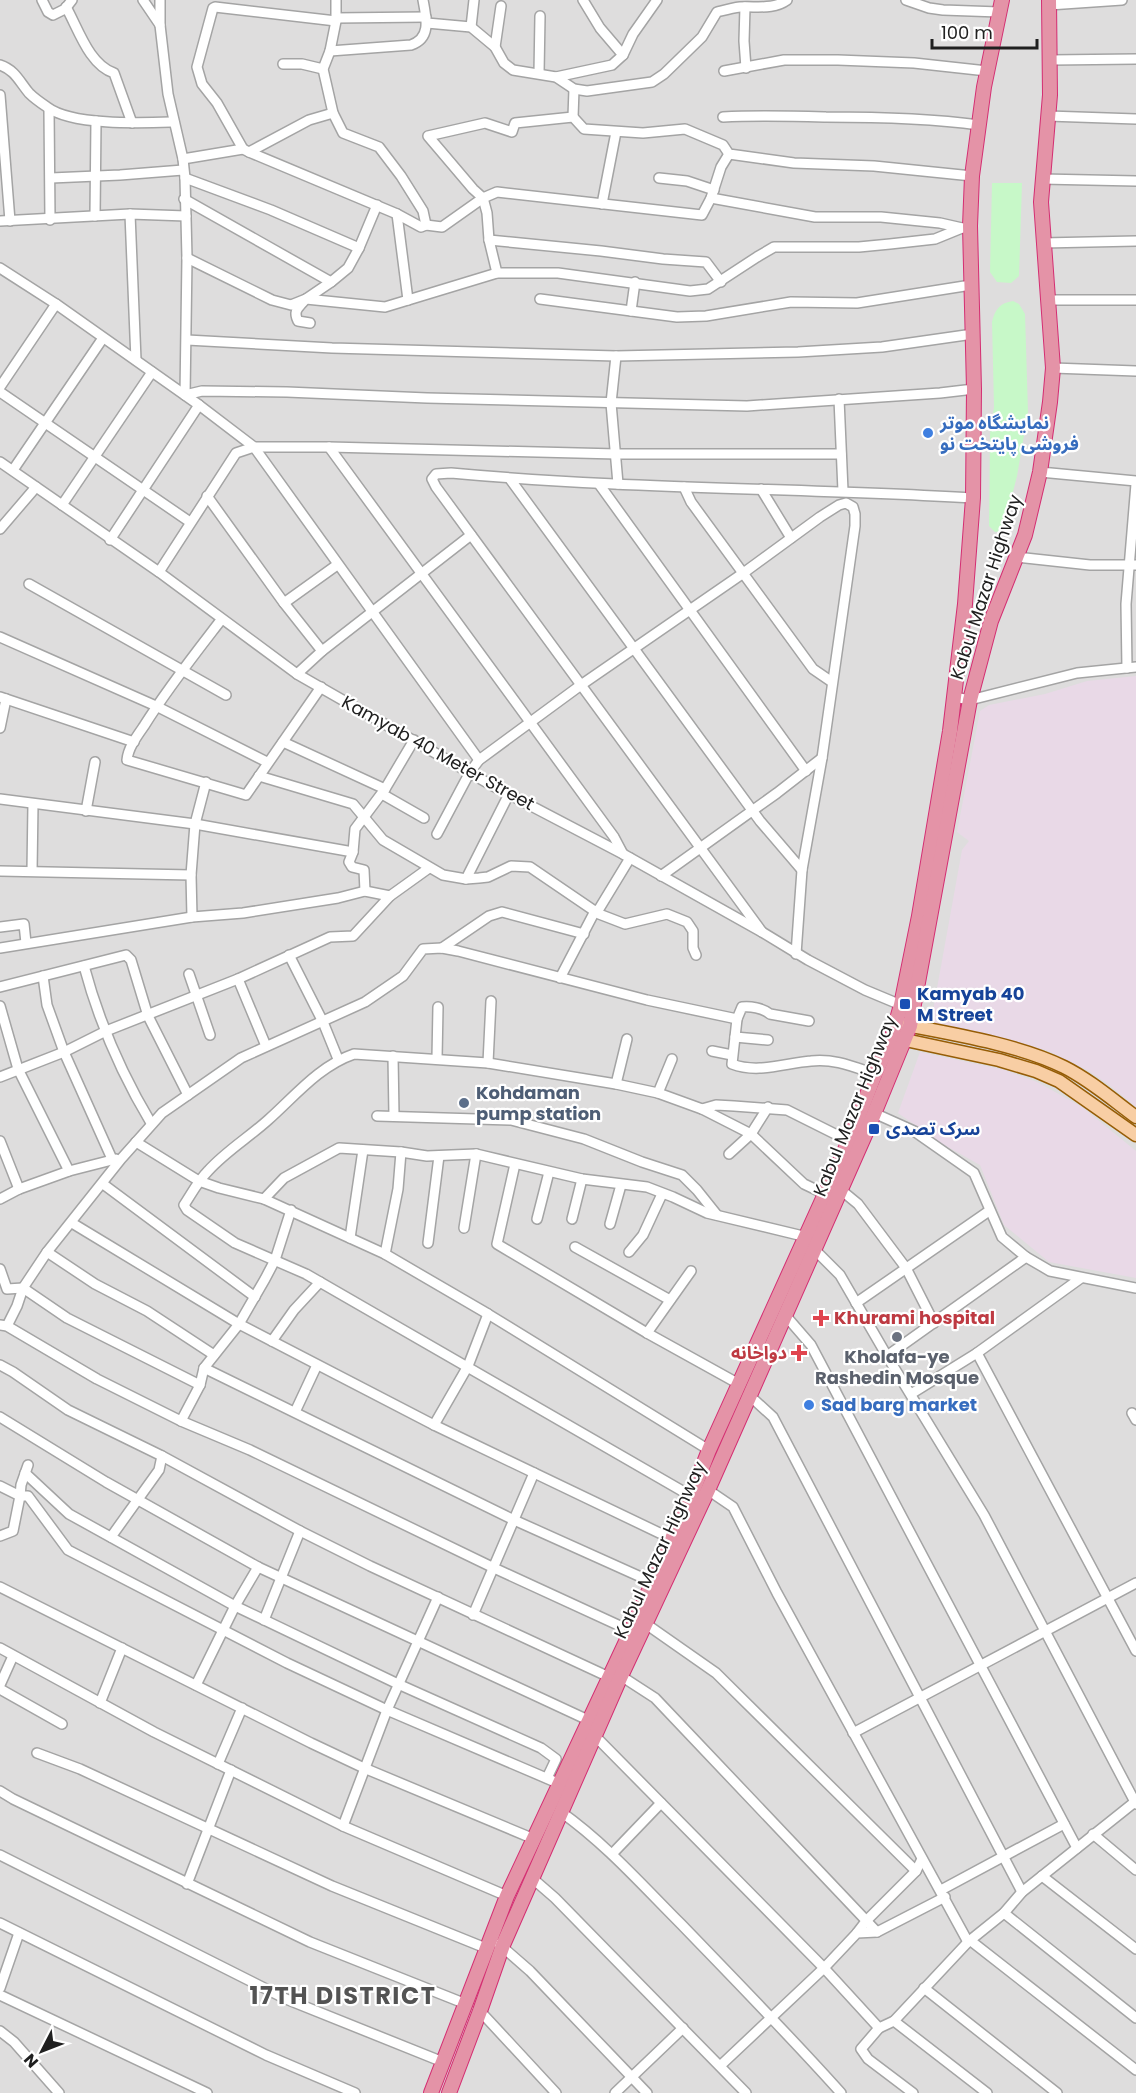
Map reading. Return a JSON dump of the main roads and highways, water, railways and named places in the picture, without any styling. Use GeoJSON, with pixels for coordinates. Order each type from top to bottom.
{"type":"FeatureCollection","features":[{"type":"Feature","properties":{"kind":"highway","name":"Kabul Mazar Highway"},"geometry":{"type":"LineString","coordinates":[[449,2093],[480,2012],[507,1896],[534,1839],[553,1781],[645,1624],[708,1490],[906,1040],[969,700],[991,621],[1025,535],[1040,472],[1053,368],[1043,243],[1042,179],[1051,60],[1049,3]]}},
{"type":"Feature","properties":{"kind":"highway","name":"Kabul Mazar Highway"},"geometry":{"type":"LineString","coordinates":[[431,2093],[466,2004],[494,1944],[532,1878],[595,1736],[631,1631],[709,1450],[849,1142],[892,1037],[901,1005],[935,824],[965,604],[973,498],[974,389],[971,285],[966,227],[987,71],[1001,6]]}},
{"type":"Feature","properties":{"kind":"main road"},"geometry":{"type":"LineString","coordinates":[[896,1023],[1002,1046],[1040,1057],[1066,1068],[1136,1117]]}},
{"type":"Feature","properties":{"kind":"main road"},"geometry":{"type":"LineString","coordinates":[[892,1037],[999,1060],[1036,1071],[1059,1081],[1136,1135]]}},
{"type":"Feature","properties":{"kind":"place","name":"نمایشگاه موتر فروشی پایتخت نو"},"geometry":{"type":"Point","coordinates":[928,433]}},
{"type":"Feature","properties":{"kind":"place","name":"Kamyab 40 M Street"},"geometry":{"type":"Point","coordinates":[905,1004]}},
{"type":"Feature","properties":{"kind":"place","name":"Kohdaman pump station"},"geometry":{"type":"Point","coordinates":[464,1103]}},
{"type":"Feature","properties":{"kind":"place","name":"سرک تصدی"},"geometry":{"type":"Point","coordinates":[874,1129]}},
{"type":"Feature","properties":{"kind":"place","name":"Khurami hospital"},"geometry":{"type":"Point","coordinates":[821,1318]}},
{"type":"Feature","properties":{"kind":"place","name":"Kholafa-ye Rashedin Mosque"},"geometry":{"type":"Point","coordinates":[897,1337]}},
{"type":"Feature","properties":{"kind":"place","name":"دواخانه"},"geometry":{"type":"Point","coordinates":[799,1353]}},
{"type":"Feature","properties":{"kind":"place","name":"Sad barg market"},"geometry":{"type":"Point","coordinates":[809,1405]}},
{"type":"Feature","properties":{"kind":"district","name":"17TH DISTRICT"},"geometry":{"type":"Point","coordinates":[343,1996]}}]}
